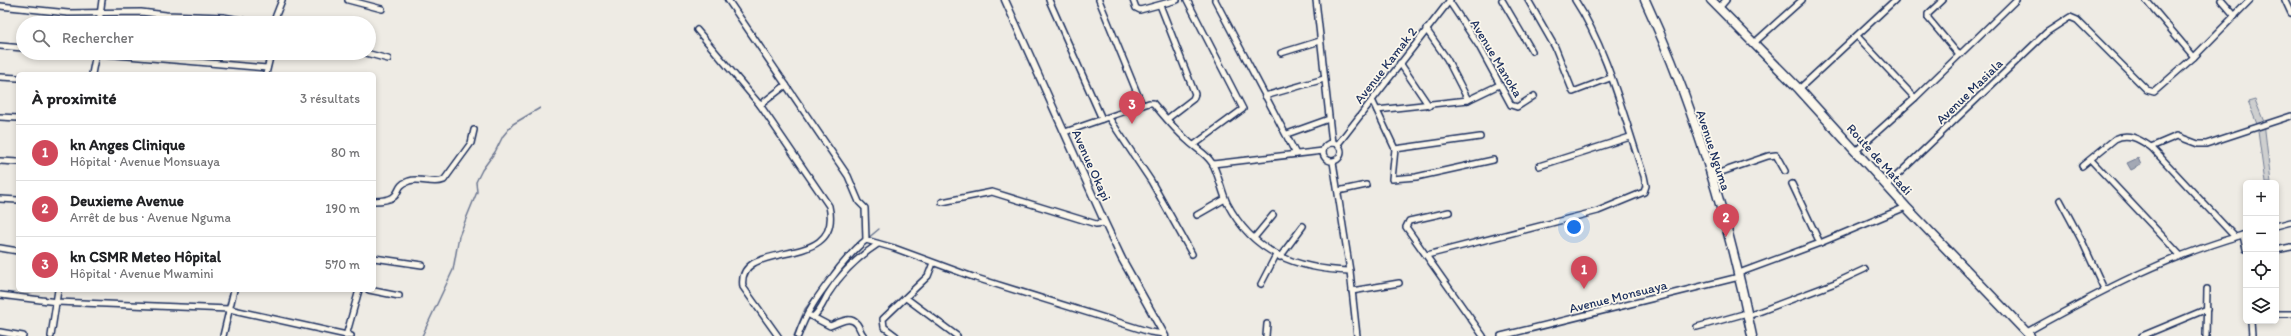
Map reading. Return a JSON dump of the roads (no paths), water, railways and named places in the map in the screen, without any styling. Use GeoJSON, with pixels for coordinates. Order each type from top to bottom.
{"type":"FeatureCollection","features":[{"type":"Feature","properties":{"kind":"main road","name":"Avenue Nguma"},"geometry":{"type":"LineString","coordinates":[[1645,0],[1666,47],[1710,176],[1739,275],[1752,336]]}},
{"type":"Feature","properties":{"kind":"main road","name":"Route de Matadi"},"geometry":{"type":"LineString","coordinates":[[1711,0],[1799,89],[1857,150],[1906,207],[2029,334]]}},
{"type":"Feature","properties":{"kind":"street"},"geometry":{"type":"LineString","coordinates":[[100,16],[102,0]]}},
{"type":"Feature","properties":{"kind":"street"},"geometry":{"type":"LineString","coordinates":[[276,16],[282,0]]}},
{"type":"Feature","properties":{"kind":"street"},"geometry":{"type":"LineString","coordinates":[[348,0],[382,9]]}},
{"type":"Feature","properties":{"kind":"street"},"geometry":{"type":"LineString","coordinates":[[728,0],[848,176],[859,202],[864,207],[866,238],[854,250],[823,288],[806,313],[798,336]]}},
{"type":"Feature","properties":{"kind":"street","name":"Avenue Okapi"},"geometry":{"type":"LineString","coordinates":[[1005,0],[1105,223],[1164,335]]}},
{"type":"Feature","properties":{"kind":"street"},"geometry":{"type":"LineString","coordinates":[[1048,0],[1102,119]]}},
{"type":"Feature","properties":{"kind":"street"},"geometry":{"type":"LineString","coordinates":[[1099,0],[1142,105]]}},
{"type":"Feature","properties":{"kind":"street"},"geometry":{"type":"LineString","coordinates":[[1133,0],[1138,10],[1177,0]]}},
{"type":"Feature","properties":{"kind":"street"},"geometry":{"type":"LineString","coordinates":[[1187,0],[1195,20],[1243,110],[1194,145]]}},
{"type":"Feature","properties":{"kind":"street"},"geometry":{"type":"LineString","coordinates":[[1215,0],[1265,96],[1287,134],[1296,154]]}},
{"type":"Feature","properties":{"kind":"street"},"geometry":{"type":"LineString","coordinates":[[1316,0],[1332,143]]}},
{"type":"Feature","properties":{"kind":"street"},"geometry":{"type":"LineString","coordinates":[[1502,0],[1532,51]]}},
{"type":"Feature","properties":{"kind":"street"},"geometry":{"type":"LineString","coordinates":[[1528,0],[1555,47],[1573,92],[1610,78]]}},
{"type":"Feature","properties":{"kind":"street"},"geometry":{"type":"LineString","coordinates":[[1427,255],[1598,211],[1644,192],[1646,186],[1644,176],[1610,78],[1592,33],[1575,0]]}},
{"type":"Feature","properties":{"kind":"street"},"geometry":{"type":"LineString","coordinates":[[1719,8],[1726,0]]}},
{"type":"Feature","properties":{"kind":"street"},"geometry":{"type":"LineString","coordinates":[[1754,43],[1802,0]]}},
{"type":"Feature","properties":{"kind":"street"},"geometry":{"type":"LineString","coordinates":[[1799,89],[1895,0]]}},
{"type":"Feature","properties":{"kind":"street"},"geometry":{"type":"LineString","coordinates":[[1943,0],[1928,14],[1928,18],[1959,55]]}},
{"type":"Feature","properties":{"kind":"street"},"geometry":{"type":"LineString","coordinates":[[1857,150],[1915,98],[2016,0]]}},
{"type":"Feature","properties":{"kind":"street"},"geometry":{"type":"LineString","coordinates":[[2146,0],[2194,57],[2250,0]]}},
{"type":"Feature","properties":{"kind":"street"},"geometry":{"type":"LineString","coordinates":[[2220,0],[2235,16]]}},
{"type":"Feature","properties":{"kind":"street"},"geometry":{"type":"LineString","coordinates":[[2285,0],[2291,13]]}},
{"type":"Feature","properties":{"kind":"street","name":"Avenue Kamak 2"},"geometry":{"type":"LineString","coordinates":[[1338,144],[1400,62],[1449,1]]}},
{"type":"Feature","properties":{"kind":"street","name":"Avenue Manoka"},"geometry":{"type":"LineString","coordinates":[[1449,1],[1479,46],[1499,85],[1513,107],[1534,96]]}},
{"type":"Feature","properties":{"kind":"street"},"geometry":{"type":"LineString","coordinates":[[1163,3],[1195,94],[1193,99],[1167,119]]}},
{"type":"Feature","properties":{"kind":"street"},"geometry":{"type":"LineString","coordinates":[[0,6],[60,12],[141,12],[194,16]]}},
{"type":"Feature","properties":{"kind":"street","name":"Avenue Masiala"},"geometry":{"type":"LineString","coordinates":[[1887,185],[2047,32],[2062,20],[2070,17],[2077,20],[2150,92],[2158,90],[2194,57]]}},
{"type":"Feature","properties":{"kind":"street"},"geometry":{"type":"LineString","coordinates":[[1426,29],[1447,59],[1468,100]]}},
{"type":"Feature","properties":{"kind":"street"},"geometry":{"type":"LineString","coordinates":[[697,30],[760,105],[829,206],[832,219],[827,236],[822,241],[812,247],[760,260],[746,271],[743,277],[743,287],[778,336]]}},
{"type":"Feature","properties":{"kind":"street"},"geometry":{"type":"LineString","coordinates":[[1857,36],[1915,98]]}},
{"type":"Feature","properties":{"kind":"street"},"geometry":{"type":"LineString","coordinates":[[1282,53],[1320,41]]}},
{"type":"Feature","properties":{"kind":"street"},"geometry":{"type":"LineString","coordinates":[[0,46],[16,47]]}},
{"type":"Feature","properties":{"kind":"street"},"geometry":{"type":"LineString","coordinates":[[376,56],[388,59]]}},
{"type":"Feature","properties":{"kind":"street"},"geometry":{"type":"LineString","coordinates":[[92,72],[94,60]]}},
{"type":"Feature","properties":{"kind":"street"},"geometry":{"type":"LineString","coordinates":[[162,60],[267,71],[269,60]]}},
{"type":"Feature","properties":{"kind":"street"},"geometry":{"type":"LineString","coordinates":[[1400,62],[1430,106]]}},
{"type":"Feature","properties":{"kind":"street"},"geometry":{"type":"LineString","coordinates":[[0,77],[16,78]]}},
{"type":"Feature","properties":{"kind":"street"},"geometry":{"type":"LineString","coordinates":[[1265,96],[1324,79]]}},
{"type":"Feature","properties":{"kind":"street"},"geometry":{"type":"LineString","coordinates":[[760,105],[786,85]]}},
{"type":"Feature","properties":{"kind":"street"},"geometry":{"type":"LineString","coordinates":[[1377,110],[1430,106],[1468,100],[1499,85]]}},
{"type":"Feature","properties":{"kind":"street"},"geometry":{"type":"LineString","coordinates":[[1372,100],[1394,149],[1392,179],[1416,177],[1493,160]]}},
{"type":"Feature","properties":{"kind":"street"},"geometry":{"type":"LineString","coordinates":[[1065,132],[1109,118],[1142,105],[1152,103],[1187,141],[1194,145],[1213,164],[1225,199],[1235,218],[1254,238],[1278,256],[1325,270],[1350,271]]}},
{"type":"Feature","properties":{"kind":"street"},"geometry":{"type":"LineString","coordinates":[[0,116],[16,118]]}},
{"type":"Feature","properties":{"kind":"street"},"geometry":{"type":"LineString","coordinates":[[2151,147],[2177,136],[2198,144],[2206,144],[2291,116]]}},
{"type":"Feature","properties":{"kind":"street"},"geometry":{"type":"LineString","coordinates":[[1109,118],[1151,181],[1192,254]]}},
{"type":"Feature","properties":{"kind":"street"},"geometry":{"type":"LineString","coordinates":[[1287,134],[1329,119]]}},
{"type":"Feature","properties":{"kind":"street"},"geometry":{"type":"LineString","coordinates":[[376,201],[393,198],[397,195],[400,186],[407,181],[444,180],[470,143],[474,130]]}},
{"type":"Feature","properties":{"kind":"street"},"geometry":{"type":"LineString","coordinates":[[2082,166],[2092,160],[2112,141],[2122,136],[2138,138],[2151,147],[2235,237]]}},
{"type":"Feature","properties":{"kind":"street"},"geometry":{"type":"LineString","coordinates":[[1394,149],[1480,137]]}},
{"type":"Feature","properties":{"kind":"street"},"geometry":{"type":"LineString","coordinates":[[1539,166],[1630,137]]}},
{"type":"Feature","properties":{"kind":"street"},"geometry":{"type":"LineString","coordinates":[[1332,143],[1338,144],[1341,149],[1341,155],[1333,162],[1324,158],[1323,151],[1325,146],[1332,143]]}},
{"type":"Feature","properties":{"kind":"street"},"geometry":{"type":"LineString","coordinates":[[1213,164],[1323,151]]}},
{"type":"Feature","properties":{"kind":"street"},"geometry":{"type":"LineString","coordinates":[[1710,176],[1768,156],[1776,155],[1785,171]]}},
{"type":"Feature","properties":{"kind":"street"},"geometry":{"type":"LineString","coordinates":[[2092,160],[2180,255]]}},
{"type":"Feature","properties":{"kind":"street"},"geometry":{"type":"LineString","coordinates":[[0,161],[16,162]]}},
{"type":"Feature","properties":{"kind":"street"},"geometry":{"type":"LineString","coordinates":[[1333,162],[1350,271],[1357,336]]}},
{"type":"Feature","properties":{"kind":"street"},"geometry":{"type":"LineString","coordinates":[[1338,190],[1366,184]]}},
{"type":"Feature","properties":{"kind":"street"},"geometry":{"type":"LineString","coordinates":[[1792,184],[1820,242]]}},
{"type":"Feature","properties":{"kind":"street"},"geometry":{"type":"LineString","coordinates":[[942,202],[992,192],[1096,224],[1105,223]]}},
{"type":"Feature","properties":{"kind":"street"},"geometry":{"type":"LineString","coordinates":[[0,199],[16,200]]}},
{"type":"Feature","properties":{"kind":"street"},"geometry":{"type":"LineString","coordinates":[[1197,214],[1225,199]]}},
{"type":"Feature","properties":{"kind":"street"},"geometry":{"type":"LineString","coordinates":[[2060,200],[2083,243],[2104,289]]}},
{"type":"Feature","properties":{"kind":"street","name":"Avenue Monsuaya"},"geometry":{"type":"LineString","coordinates":[[1501,336],[1739,275],[1906,207]]}},
{"type":"Feature","properties":{"kind":"street"},"geometry":{"type":"LineString","coordinates":[[1449,212],[1409,221],[1407,223],[1408,229],[1483,336]]}},
{"type":"Feature","properties":{"kind":"street"},"geometry":{"type":"LineString","coordinates":[[1254,238],[1273,216]]}},
{"type":"Feature","properties":{"kind":"street"},"geometry":{"type":"LineString","coordinates":[[2279,225],[2291,222]]}},
{"type":"Feature","properties":{"kind":"street"},"geometry":{"type":"LineString","coordinates":[[1261,284],[1278,256],[1290,241],[1294,239],[1303,226]]}},
{"type":"Feature","properties":{"kind":"street"},"geometry":{"type":"LineString","coordinates":[[2029,334],[2104,289],[2180,255],[2243,235]]}},
{"type":"Feature","properties":{"kind":"street"},"geometry":{"type":"LineString","coordinates":[[866,238],[878,244],[933,263],[1150,332],[1164,335]]}},
{"type":"Feature","properties":{"kind":"street"},"geometry":{"type":"LineString","coordinates":[[812,317],[820,310],[828,294],[847,269],[860,256],[878,244]]}},
{"type":"Feature","properties":{"kind":"street"},"geometry":{"type":"LineString","coordinates":[[2279,249],[2291,247]]}},
{"type":"Feature","properties":{"kind":"street"},"geometry":{"type":"LineString","coordinates":[[0,248],[16,251]]}},
{"type":"Feature","properties":{"kind":"street"},"geometry":{"type":"LineString","coordinates":[[854,250],[860,256]]}},
{"type":"Feature","properties":{"kind":"street"},"geometry":{"type":"LineString","coordinates":[[376,258],[422,266]]}},
{"type":"Feature","properties":{"kind":"street"},"geometry":{"type":"LineString","coordinates":[[896,336],[884,327],[882,322],[928,276],[933,263]]}},
{"type":"Feature","properties":{"kind":"street"},"geometry":{"type":"LineString","coordinates":[[1697,327],[1747,315],[1835,283],[1865,269]]}},
{"type":"Feature","properties":{"kind":"street"},"geometry":{"type":"LineString","coordinates":[[1352,291],[1399,283]]}},
{"type":"Feature","properties":{"kind":"street"},"geometry":{"type":"LineString","coordinates":[[2206,336],[2207,289]]}},
{"type":"Feature","properties":{"kind":"street"},"geometry":{"type":"LineString","coordinates":[[376,291],[399,296]]}},
{"type":"Feature","properties":{"kind":"street"},"geometry":{"type":"LineString","coordinates":[[51,336],[58,292]]}},
{"type":"Feature","properties":{"kind":"street"},"geometry":{"type":"LineString","coordinates":[[223,336],[233,292]]}},
{"type":"Feature","properties":{"kind":"street"},"geometry":{"type":"LineString","coordinates":[[346,336],[358,292]]}},
{"type":"Feature","properties":{"kind":"street"},"geometry":{"type":"LineString","coordinates":[[0,295],[57,302],[229,309],[351,336]]}},
{"type":"Feature","properties":{"kind":"street"},"geometry":{"type":"LineString","coordinates":[[906,298],[957,336]]}},
{"type":"Feature","properties":{"kind":"street"},"geometry":{"type":"LineString","coordinates":[[2142,336],[2207,310]]}},
{"type":"Feature","properties":{"kind":"street"},"geometry":{"type":"LineString","coordinates":[[806,313],[830,326],[841,320],[851,320],[859,326],[864,336]]}},
{"type":"Feature","properties":{"kind":"street"},"geometry":{"type":"LineString","coordinates":[[2279,314],[2291,314]]}},
{"type":"Feature","properties":{"kind":"street"},"geometry":{"type":"LineString","coordinates":[[1266,336],[1267,324]]}},
{"type":"Feature","properties":{"kind":"street"},"geometry":{"type":"LineString","coordinates":[[2252,324],[2252,336]]}},
{"type":"Feature","properties":{"kind":"street"},"geometry":{"type":"LineString","coordinates":[[0,332],[23,336]]}},
{"type":"Feature","properties":{"kind":"waterway"},"geometry":{"type":"LineString","coordinates":[[422,336],[453,270],[459,236],[477,192],[476,182],[482,170],[495,152],[503,136],[513,124],[540,108]]}},
{"type":"Feature","properties":{"kind":"waterway"},"geometry":{"type":"LineString","coordinates":[[867,239],[879,229]]}},
{"type":"Feature","properties":{"kind":"waterway"},"geometry":{"type":"LineString","coordinates":[[794,336],[805,309],[851,250]]}},
{"type":"Feature","properties":{"kind":"place","name":"kn CSMR Meteo Hôpital"},"geometry":{"type":"Point","coordinates":[1132,124]}},
{"type":"Feature","properties":{"kind":"place","name":"Deuxieme Avenue"},"geometry":{"type":"Point","coordinates":[1726,237]}},
{"type":"Feature","properties":{"kind":"place","name":"kn Anges Clinique"},"geometry":{"type":"Point","coordinates":[1584,289]}}]}
